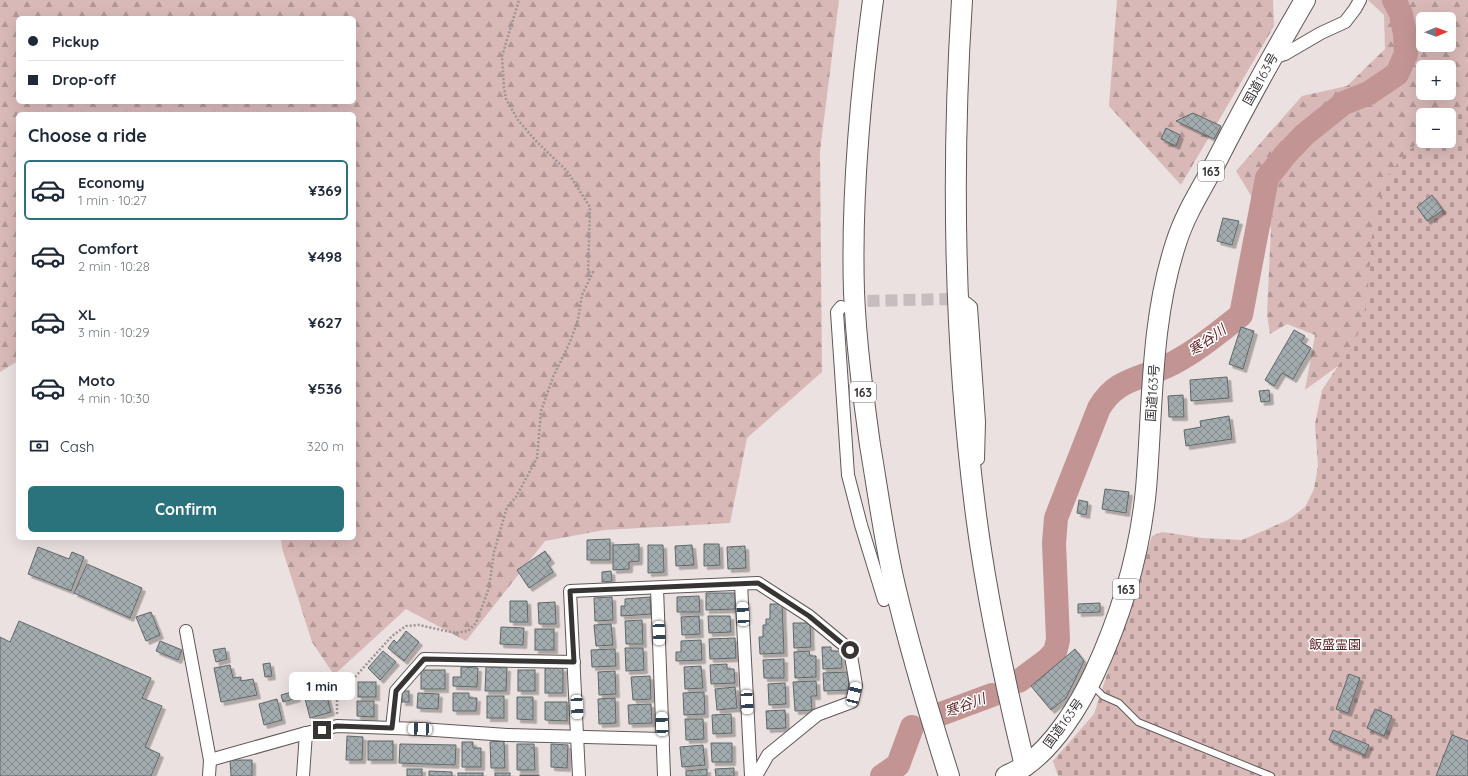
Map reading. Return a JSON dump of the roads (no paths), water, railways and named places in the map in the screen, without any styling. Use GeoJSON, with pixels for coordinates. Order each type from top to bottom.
{"type":"FeatureCollection","features":[{"type":"Feature","properties":{"kind":"highway","name":"163"},"geometry":{"type":"LineString","coordinates":[[873,0],[860,114],[853,234],[854,293],[859,354],[866,416],[881,518],[895,584],[913,656],[949,776]]}},
{"type":"Feature","properties":{"kind":"highway"},"geometry":{"type":"LineString","coordinates":[[962,0],[958,100],[956,259],[966,431],[976,516],[1004,680],[1025,766]]}},
{"type":"Feature","properties":{"kind":"highway","name":"国道163号"},"geometry":{"type":"LineString","coordinates":[[1006,776],[1025,766],[1042,752],[1058,733],[1074,712],[1090,683],[1107,646],[1119,613],[1136,548],[1146,491],[1159,314],[1166,277],[1177,240],[1191,208],[1247,102],[1305,0]]}},
{"type":"Feature","properties":{"kind":"street"},"geometry":{"type":"LineString","coordinates":[[1272,58],[1285,54],[1321,33],[1345,22],[1360,0]]}},
{"type":"Feature","properties":{"kind":"street"},"geometry":{"type":"LineString","coordinates":[[966,303],[971,308],[979,422],[976,516]]}},
{"type":"Feature","properties":{"kind":"street"},"geometry":{"type":"LineString","coordinates":[[841,307],[837,312],[848,475],[861,525],[884,600]]}},
{"type":"Feature","properties":{"kind":"street"},"geometry":{"type":"LineString","coordinates":[[861,525],[881,518]]}},
{"type":"Feature","properties":{"kind":"street"},"geometry":{"type":"LineString","coordinates":[[579,776],[570,591],[758,583],[809,616],[850,650],[856,685],[852,702],[817,716],[768,756],[756,776]]}},
{"type":"Feature","properties":{"kind":"street"},"geometry":{"type":"LineString","coordinates":[[741,584],[751,776]]}},
{"type":"Feature","properties":{"kind":"street"},"geometry":{"type":"LineString","coordinates":[[657,588],[664,776]]}},
{"type":"Feature","properties":{"kind":"street"},"geometry":{"type":"LineString","coordinates":[[186,631],[210,760],[209,776]]}},
{"type":"Feature","properties":{"kind":"street"},"geometry":{"type":"LineString","coordinates":[[392,728],[396,691],[424,659],[574,662]]}},
{"type":"Feature","properties":{"kind":"street"},"geometry":{"type":"LineString","coordinates":[[210,760],[306,733],[337,726],[420,729],[507,735],[663,739]]}},
{"type":"Feature","properties":{"kind":"street"},"geometry":{"type":"LineString","coordinates":[[303,776],[306,733]]}},
{"type":"Feature","properties":{"kind":"lane"},"geometry":{"type":"LineString","coordinates":[[1090,683],[1103,696],[1119,703],[1138,722],[1271,776]]}},
{"type":"Feature","properties":{"kind":"waterway","name":"寒谷川"},"geometry":{"type":"LineString","coordinates":[[1019,681],[1047,660],[1055,652],[1058,640],[1054,543],[1056,518],[1099,408],[1106,398],[1120,386],[1175,362],[1204,343],[1241,315],[1267,178],[1285,155],[1304,135],[1344,103],[1369,93],[1397,74],[1406,54],[1405,34],[1401,14],[1394,0]]}},
{"type":"Feature","properties":{"kind":"waterway","name":"寒谷川"},"geometry":{"type":"LineString","coordinates":[[938,715],[992,695]]}},
{"type":"Feature","properties":{"kind":"waterway","name":"寒谷川"},"geometry":{"type":"LineString","coordinates":[[882,776],[898,765],[912,727]]}},
{"type":"Feature","properties":{"kind":"tunnel"},"geometry":{"type":"LineString","coordinates":[[850,305],[866,301],[947,299],[965,303]]}},
{"type":"Feature","properties":{"kind":"park label","name":"飯盛霊園"},"geometry":{"type":"Point","coordinates":[1335,644]}}]}
